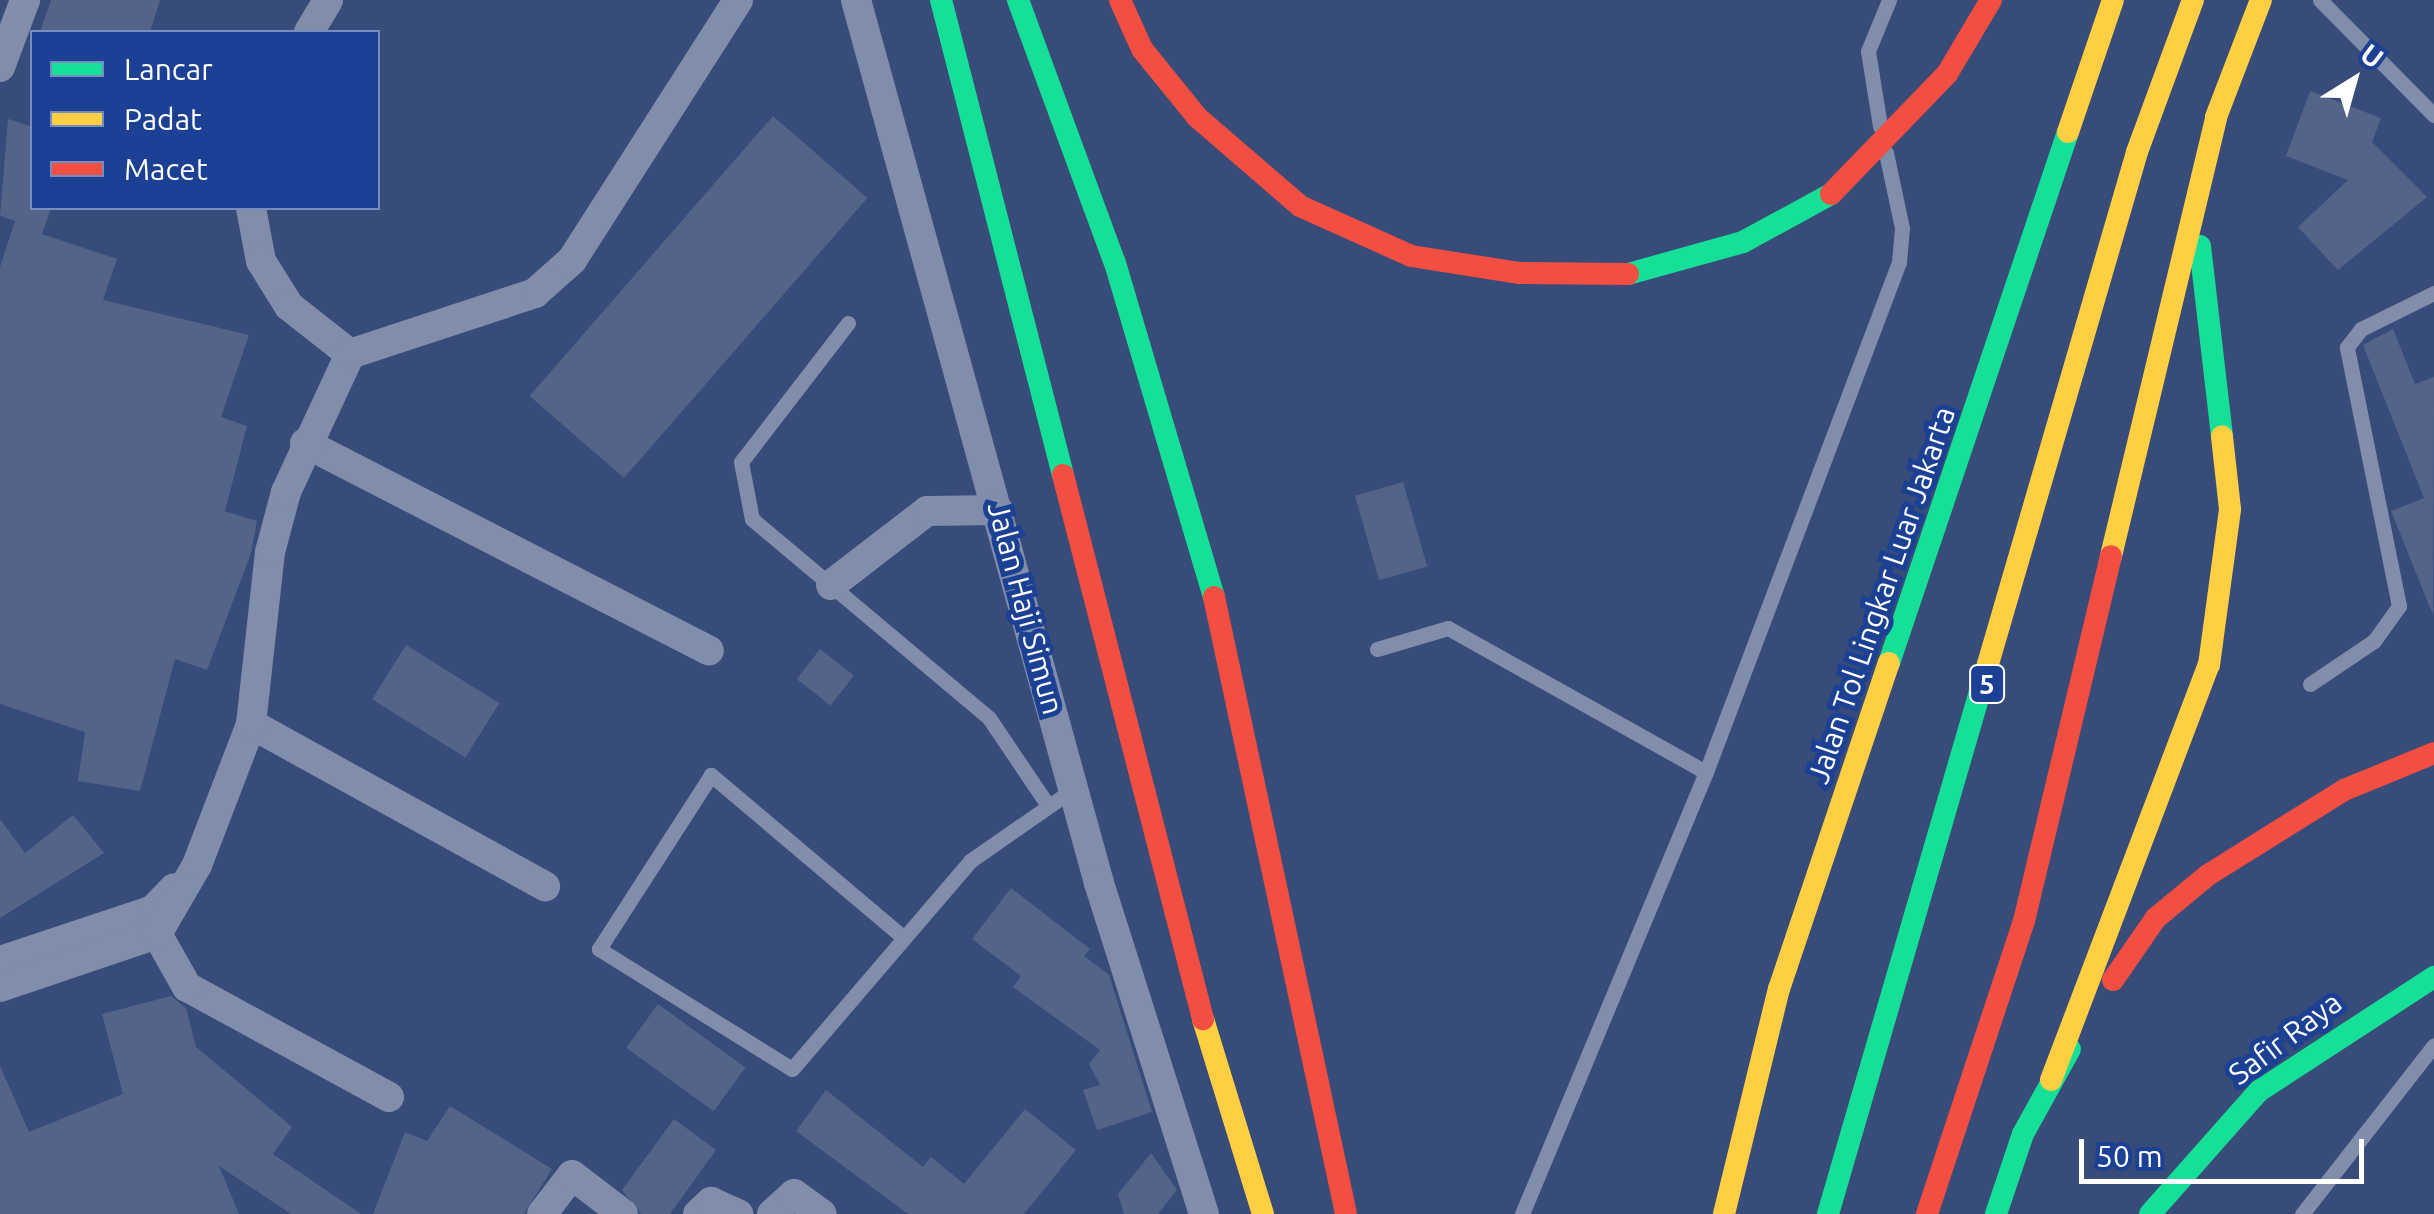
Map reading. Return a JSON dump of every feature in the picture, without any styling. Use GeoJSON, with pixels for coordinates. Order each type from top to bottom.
{"type":"FeatureCollection","features":[{"type":"Feature","properties":{"kind":"main road"},"geometry":{"type":"LineString","coordinates":[[942,0],[1199,1006],[1263,1214]]}},
{"type":"Feature","properties":{"kind":"main road"},"geometry":{"type":"LineString","coordinates":[[1018,0],[1114,263],[1210,579],[1346,1214]]}},
{"type":"Feature","properties":{"kind":"main road"},"geometry":{"type":"LineString","coordinates":[[1120,0],[1142,48],[1198,117],[1300,206],[1411,256],[1520,272],[1652,274],[1743,242],[1831,194],[1947,74],[1991,0]]}},
{"type":"Feature","properties":{"kind":"main road","name":"Jalan Tol Lingkar Luar Jakarta"},"geometry":{"type":"LineString","coordinates":[[1724,1214],[1779,989],[2113,0]]}},
{"type":"Feature","properties":{"kind":"main road","name":"5"},"geometry":{"type":"LineString","coordinates":[[1828,1214],[2138,152],[2193,0]]}},
{"type":"Feature","properties":{"kind":"main road"},"geometry":{"type":"LineString","coordinates":[[1927,1214],[2024,922],[2216,116],[2261,0]]}},
{"type":"Feature","properties":{"kind":"main road"},"geometry":{"type":"LineString","coordinates":[[1996,1214],[2209,666],[2230,509],[2196,204]]}},
{"type":"Feature","properties":{"kind":"main road"},"geometry":{"type":"LineString","coordinates":[[2051,1080],[2156,918],[2262,838],[2434,752]]}},
{"type":"Feature","properties":{"kind":"main road","name":"Safir Raya"},"geometry":{"type":"LineString","coordinates":[[2150,1214],[2260,1091],[2434,977]]}},
{"type":"Feature","properties":{"kind":"street"},"geometry":{"type":"LineString","coordinates":[[0,68],[25,0]]}},
{"type":"Feature","properties":{"kind":"street"},"geometry":{"type":"LineString","coordinates":[[309,30],[328,0]]}},
{"type":"Feature","properties":{"kind":"street"},"geometry":{"type":"LineString","coordinates":[[0,986],[157,934],[198,865],[251,724],[270,552],[305,443],[350,354],[552,280],[738,0]]}},
{"type":"Feature","properties":{"kind":"street","name":"Jalan Haji Simun"},"geometry":{"type":"LineString","coordinates":[[856,0],[1075,788],[1204,1214]]}},
{"type":"Feature","properties":{"kind":"street"},"geometry":{"type":"LineString","coordinates":[[250,210],[260,261],[289,306],[350,354]]}},
{"type":"Feature","properties":{"kind":"street"},"geometry":{"type":"LineString","coordinates":[[305,443],[710,651]]}},
{"type":"Feature","properties":{"kind":"street"},"geometry":{"type":"LineString","coordinates":[[831,585],[926,511],[998,510]]}},
{"type":"Feature","properties":{"kind":"street"},"geometry":{"type":"LineString","coordinates":[[0,961],[152,910],[181,880],[240,731],[242,684]]}},
{"type":"Feature","properties":{"kind":"street"},"geometry":{"type":"LineString","coordinates":[[251,724],[545,886]]}},
{"type":"Feature","properties":{"kind":"street"},"geometry":{"type":"LineString","coordinates":[[157,934],[187,986],[389,1097]]}},
{"type":"Feature","properties":{"kind":"street"},"geometry":{"type":"LineString","coordinates":[[542,1214],[572,1175],[623,1214]]}},
{"type":"Feature","properties":{"kind":"street"},"geometry":{"type":"LineString","coordinates":[[772,1214],[794,1194],[822,1214]]}},
{"type":"Feature","properties":{"kind":"street"},"geometry":{"type":"LineString","coordinates":[[698,1214],[711,1202],[738,1214]]}},
{"type":"Feature","properties":{"kind":"lane"},"geometry":{"type":"LineString","coordinates":[[1522,1214],[1706,772],[1903,245],[1868,70],[1889,0]]}},
{"type":"Feature","properties":{"kind":"lane"},"geometry":{"type":"LineString","coordinates":[[2320,0],[2434,115]]}},
{"type":"Feature","properties":{"kind":"lane"},"geometry":{"type":"LineString","coordinates":[[2310,684],[2374,640],[2399,606],[2346,347],[2360,329],[2434,293]]}},
{"type":"Feature","properties":{"kind":"lane"},"geometry":{"type":"LineString","coordinates":[[848,324],[741,462],[752,520],[989,718],[1046,804]]}},
{"type":"Feature","properties":{"kind":"lane"},"geometry":{"type":"LineString","coordinates":[[1377,650],[1448,628],[1706,772]]}},
{"type":"Feature","properties":{"kind":"lane"},"geometry":{"type":"LineString","coordinates":[[904,938],[711,775],[599,949],[792,1068],[904,938],[970,861],[1046,804],[1075,788]]}},
{"type":"Feature","properties":{"kind":"lane"},"geometry":{"type":"LineString","coordinates":[[2302,1214],[2434,1045]]}},
{"type":"Feature","properties":{"kind":"building"},"geometry":{"type":"Polygon","coordinates":[[[51,0],[160,0],[151,30],[41,30],[51,0]]]}},
{"type":"Feature","properties":{"kind":"building"},"geometry":{"type":"Polygon","coordinates":[[[2310,91],[2381,118],[2372,142],[2427,197],[2338,270],[2298,227],[2348,180],[2286,156],[2310,91]]]}},
{"type":"Feature","properties":{"kind":"building"},"geometry":{"type":"Polygon","coordinates":[[[773,116],[867,198],[624,478],[530,396],[773,116]]]}},
{"type":"Feature","properties":{"kind":"building"},"geometry":{"type":"Polygon","coordinates":[[[8,119],[30,126],[30,210],[50,210],[42,234],[117,259],[103,300],[249,335],[221,417],[247,426],[225,511],[257,521],[251,553],[207,670],[175,659],[140,791],[78,781],[85,732],[0,704],[0,267],[15,221],[0,216],[8,119]]]}},
{"type":"Feature","properties":{"kind":"building"},"geometry":{"type":"Polygon","coordinates":[[[2393,329],[2415,384],[2434,377],[2433,615],[2391,511],[2424,498],[2363,345],[2393,329]]]}},
{"type":"Feature","properties":{"kind":"building"},"geometry":{"type":"Polygon","coordinates":[[[1403,482],[1427,567],[1379,580],[1355,496],[1403,482]]]}},
{"type":"Feature","properties":{"kind":"building"},"geometry":{"type":"Polygon","coordinates":[[[406,645],[499,703],[465,758],[372,699],[406,645]]]}},
{"type":"Feature","properties":{"kind":"building"},"geometry":{"type":"Polygon","coordinates":[[[820,649],[854,675],[830,705],[797,679],[820,649]]]}},
{"type":"Feature","properties":{"kind":"building"},"geometry":{"type":"Polygon","coordinates":[[[73,815],[104,853],[0,918],[0,819],[25,853],[73,815]]]}},
{"type":"Feature","properties":{"kind":"building"},"geometry":{"type":"Polygon","coordinates":[[[1011,888],[1090,949],[1084,956],[1109,975],[1152,1112],[1097,1130],[1083,1090],[1100,1085],[1089,1064],[1100,1050],[1013,987],[1021,976],[972,939],[1011,888]]]}},
{"type":"Feature","properties":{"kind":"building"},"geometry":{"type":"Polygon","coordinates":[[[171,996],[186,1008],[196,1047],[292,1127],[273,1154],[361,1214],[291,1214],[219,1166],[239,1214],[0,1214],[0,1066],[29,1132],[123,1094],[102,1014],[171,996]]]}},
{"type":"Feature","properties":{"kind":"building"},"geometry":{"type":"Polygon","coordinates":[[[658,1004],[745,1067],[714,1111],[626,1048],[658,1004]]]}},
{"type":"Feature","properties":{"kind":"building"},"geometry":{"type":"Polygon","coordinates":[[[826,1090],[923,1167],[931,1157],[964,1184],[1025,1109],[1076,1150],[1024,1214],[908,1214],[796,1131],[826,1090]]]}},
{"type":"Feature","properties":{"kind":"building"},"geometry":{"type":"Polygon","coordinates":[[[450,1106],[552,1169],[524,1214],[373,1214],[405,1132],[427,1141],[450,1106]]]}},
{"type":"Feature","properties":{"kind":"building"},"geometry":{"type":"Polygon","coordinates":[[[674,1119],[716,1150],[670,1214],[641,1214],[622,1190],[674,1119]]]}},
{"type":"Feature","properties":{"kind":"building"},"geometry":{"type":"Polygon","coordinates":[[[1151,1153],[1177,1190],[1158,1214],[1124,1214],[1118,1194],[1151,1153]]]}},
{"type":"Feature","properties":{"kind":"traffic: fast"},"geometry":{"type":"LineString","coordinates":[[941,0],[1063,475]]}},
{"type":"Feature","properties":{"kind":"traffic: fast"},"geometry":{"type":"LineString","coordinates":[[1018,0],[1115,263],[1214,597]]}},
{"type":"Feature","properties":{"kind":"traffic: fast"},"geometry":{"type":"LineString","coordinates":[[1889,663],[2068,132]]}},
{"type":"Feature","properties":{"kind":"traffic: fast"},"geometry":{"type":"LineString","coordinates":[[1628,274],[1743,242],[1831,194]]}},
{"type":"Feature","properties":{"kind":"traffic: fast"},"geometry":{"type":"LineString","coordinates":[[2200,246],[2222,436]]}},
{"type":"Feature","properties":{"kind":"traffic: fast"},"geometry":{"type":"LineString","coordinates":[[1828,1214],[1988,664]]}},
{"type":"Feature","properties":{"kind":"traffic: fast"},"geometry":{"type":"LineString","coordinates":[[2150,1214],[2259,1091],[2434,977]]}},
{"type":"Feature","properties":{"kind":"traffic: fast"},"geometry":{"type":"LineString","coordinates":[[1996,1214],[2023,1134],[2070,1049]]}},
{"type":"Feature","properties":{"kind":"traffic: slow"},"geometry":{"type":"LineString","coordinates":[[2068,132],[2113,0]]}},
{"type":"Feature","properties":{"kind":"traffic: slow"},"geometry":{"type":"LineString","coordinates":[[1988,664],[2137,152],[2193,0]]}},
{"type":"Feature","properties":{"kind":"traffic: slow"},"geometry":{"type":"LineString","coordinates":[[2111,556],[2216,117],[2261,0]]}},
{"type":"Feature","properties":{"kind":"traffic: slow"},"geometry":{"type":"LineString","coordinates":[[2051,1080],[2209,665],[2230,509],[2222,436]]}},
{"type":"Feature","properties":{"kind":"traffic: slow"},"geometry":{"type":"LineString","coordinates":[[1724,1214],[1779,989],[1889,663]]}},
{"type":"Feature","properties":{"kind":"traffic: slow"},"geometry":{"type":"LineString","coordinates":[[1203,1019],[1263,1214]]}},
{"type":"Feature","properties":{"kind":"traffic: jam"},"geometry":{"type":"LineString","coordinates":[[1120,0],[1142,49],[1197,117],[1300,206],[1411,256],[1520,273],[1628,274]]}},
{"type":"Feature","properties":{"kind":"traffic: jam"},"geometry":{"type":"LineString","coordinates":[[1831,194],[1947,74],[1991,0]]}},
{"type":"Feature","properties":{"kind":"traffic: jam"},"geometry":{"type":"LineString","coordinates":[[1063,475],[1203,1019]]}},
{"type":"Feature","properties":{"kind":"traffic: jam"},"geometry":{"type":"LineString","coordinates":[[1927,1214],[2024,921],[2111,556]]}},
{"type":"Feature","properties":{"kind":"traffic: jam"},"geometry":{"type":"LineString","coordinates":[[1214,597],[1346,1214]]}},
{"type":"Feature","properties":{"kind":"traffic: jam"},"geometry":{"type":"LineString","coordinates":[[2113,980],[2156,918],[2208,875],[2344,790],[2434,753]]}}]}
